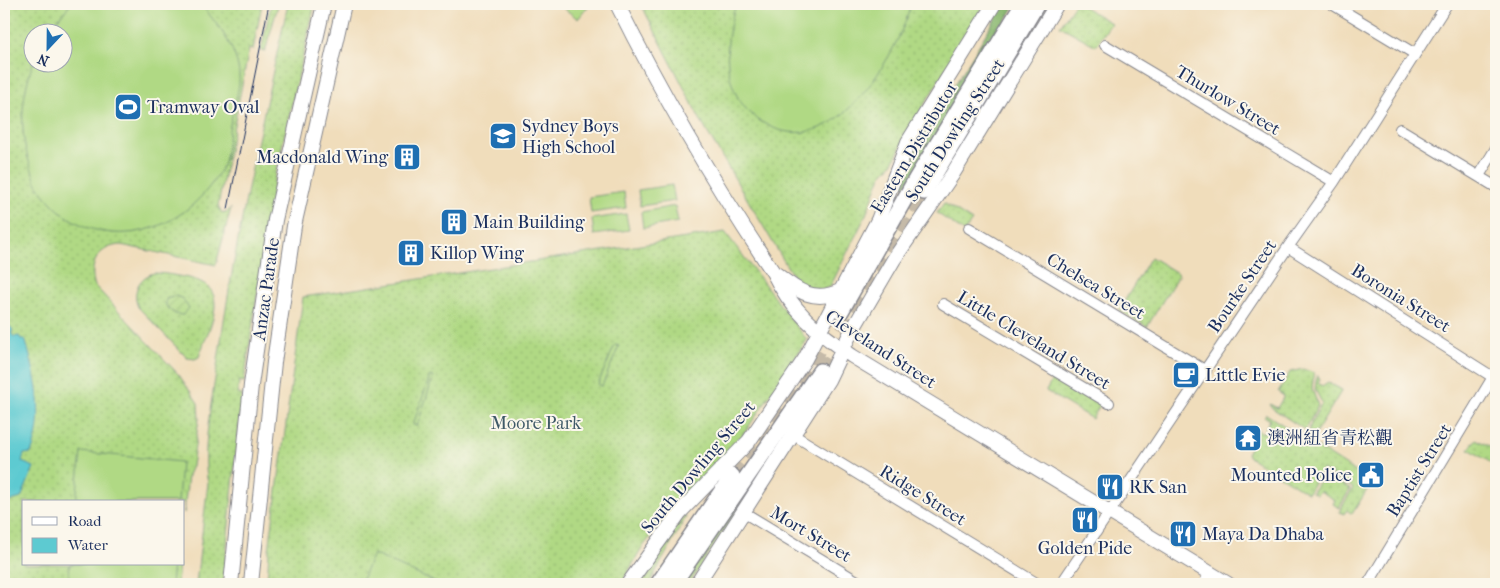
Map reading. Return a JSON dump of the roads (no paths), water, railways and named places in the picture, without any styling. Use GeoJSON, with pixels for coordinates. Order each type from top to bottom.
{"type":"FeatureCollection","features":[{"type":"Feature","properties":{"kind":"highway","name":"Eastern Distributor"},"geometry":{"type":"LineString","coordinates":[[841,312],[916,179],[1023,4]]}},
{"type":"Feature","properties":{"kind":"highway","name":"Eastern Distributor"},"geometry":{"type":"LineString","coordinates":[[924,192],[1037,4]]}},
{"type":"Feature","properties":{"kind":"highway"},"geometry":{"type":"LineString","coordinates":[[672,584],[820,371]]}},
{"type":"Feature","properties":{"kind":"highway"},"geometry":{"type":"LineString","coordinates":[[658,584],[732,476]]}},
{"type":"Feature","properties":{"kind":"main road","name":"Anzac Parade"},"geometry":{"type":"LineString","coordinates":[[231,584],[251,385],[275,220],[324,4]]}},
{"type":"Feature","properties":{"kind":"main road","name":"Anzac Parade"},"geometry":{"type":"LineString","coordinates":[[251,584],[274,362],[294,226],[344,4]]}},
{"type":"Feature","properties":{"kind":"main road","name":"Cleveland Street"},"geometry":{"type":"LineString","coordinates":[[617,4],[681,122],[795,310],[819,332],[843,350],[1110,513],[1207,579],[1228,584]]}},
{"type":"Feature","properties":{"kind":"main road","name":"South Dowling Street"},"geometry":{"type":"LineString","coordinates":[[628,584],[680,512],[749,441],[805,359],[878,220],[908,142],[994,4]]}},
{"type":"Feature","properties":{"kind":"main road","name":"South Dowling Street"},"geometry":{"type":"LineString","coordinates":[[697,584],[828,380],[894,259],[952,175],[1057,4]]}},
{"type":"Feature","properties":{"kind":"main road"},"geometry":{"type":"LineString","coordinates":[[773,272],[793,288],[813,296],[826,296],[842,290]]}},
{"type":"Feature","properties":{"kind":"street"},"geometry":{"type":"LineString","coordinates":[[1332,4],[1415,54]]}},
{"type":"Feature","properties":{"kind":"street","name":"Bourke Street"},"geometry":{"type":"LineString","coordinates":[[1061,584],[1288,247],[1334,182],[1447,4]]}},
{"type":"Feature","properties":{"kind":"street","name":"Thurlow Street"},"geometry":{"type":"LineString","coordinates":[[1105,45],[1334,182]]}},
{"type":"Feature","properties":{"kind":"street"},"geometry":{"type":"LineString","coordinates":[[1400,129],[1496,187]]}},
{"type":"Feature","properties":{"kind":"street"},"geometry":{"type":"LineString","coordinates":[[1479,176],[1496,148]]}},
{"type":"Feature","properties":{"kind":"street","name":"Chelsea Street"},"geometry":{"type":"LineString","coordinates":[[969,228],[1206,371]]}},
{"type":"Feature","properties":{"kind":"street","name":"Boronia Street"},"geometry":{"type":"LineString","coordinates":[[1288,247],[1495,376]]}},
{"type":"Feature","properties":{"kind":"street","name":"Little Cleveland Street"},"geometry":{"type":"LineString","coordinates":[[943,304],[1109,403]]}},
{"type":"Feature","properties":{"kind":"street","name":"Baptist Street"},"geometry":{"type":"LineString","coordinates":[[1368,584],[1495,376]]}},
{"type":"Feature","properties":{"kind":"street","name":"Ridge Street"},"geometry":{"type":"LineString","coordinates":[[792,434],[1038,584]]}},
{"type":"Feature","properties":{"kind":"street","name":"Mort Street"},"geometry":{"type":"LineString","coordinates":[[744,512],[862,584]]}},
{"type":"Feature","properties":{"kind":"water"},"geometry":{"type":"Polygon","coordinates":[[[4,320],[13,330],[11,333],[14,337],[19,336],[21,339],[25,339],[36,381],[39,411],[36,439],[31,453],[24,454],[22,462],[34,467],[21,498],[4,503],[4,320]]]}},
{"type":"Feature","properties":{"kind":"tunnel"},"geometry":{"type":"LineString","coordinates":[[820,371],[924,192]]}},
{"type":"Feature","properties":{"kind":"tunnel"},"geometry":{"type":"LineString","coordinates":[[732,476],[778,418],[841,311]]}},
{"type":"Feature","properties":{"kind":"tram line"},"geometry":{"type":"LineString","coordinates":[[228,209],[269,4]]}},
{"type":"Feature","properties":{"kind":"place","name":"Tramway Oval"},"geometry":{"type":"Point","coordinates":[128,107]}},
{"type":"Feature","properties":{"kind":"place","name":"Sydney Boys High School"},"geometry":{"type":"Point","coordinates":[503,136]}},
{"type":"Feature","properties":{"kind":"place","name":"Macdonald Wing"},"geometry":{"type":"Point","coordinates":[407,157]}},
{"type":"Feature","properties":{"kind":"place","name":"Main Building"},"geometry":{"type":"Point","coordinates":[454,222]}},
{"type":"Feature","properties":{"kind":"place","name":"Killop Wing"},"geometry":{"type":"Point","coordinates":[411,253]}},
{"type":"Feature","properties":{"kind":"place","name":"Little Evie"},"geometry":{"type":"Point","coordinates":[1186,375]}},
{"type":"Feature","properties":{"kind":"place","name":"澳洲紐省青松觀"},"geometry":{"type":"Point","coordinates":[1248,438]}},
{"type":"Feature","properties":{"kind":"place","name":"Mounted Police"},"geometry":{"type":"Point","coordinates":[1371,475]}},
{"type":"Feature","properties":{"kind":"place","name":"RK San"},"geometry":{"type":"Point","coordinates":[1110,487]}},
{"type":"Feature","properties":{"kind":"place","name":"Golden Pide"},"geometry":{"type":"Point","coordinates":[1085,520]}},
{"type":"Feature","properties":{"kind":"place","name":"Maya Da Dhaba"},"geometry":{"type":"Point","coordinates":[1183,534]}},
{"type":"Feature","properties":{"kind":"park label","name":"Moore Park"},"geometry":{"type":"Point","coordinates":[536,423]}}]}
